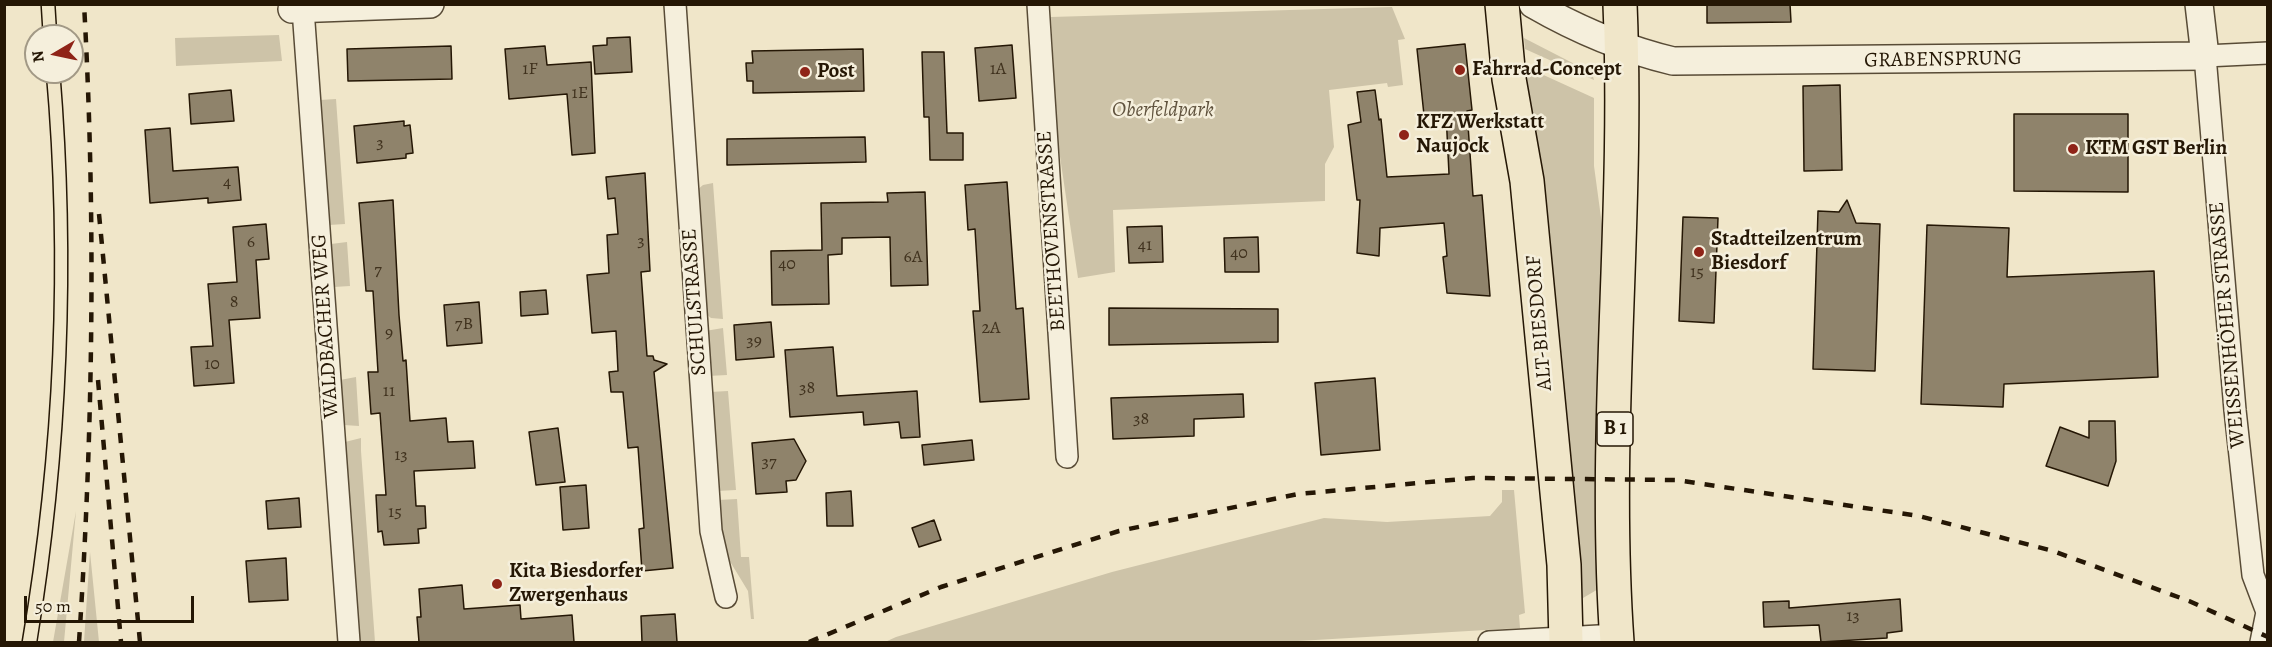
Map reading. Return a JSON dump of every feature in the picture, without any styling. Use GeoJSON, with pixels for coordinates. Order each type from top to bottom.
{"type":"FeatureCollection","features":[{"type":"Feature","properties":{"kind":"main road","name":"ALT-BIESDORF"},"geometry":{"type":"LineString","coordinates":[[1502,4],[1509,79],[1527,181],[1564,565],[1566,640]]}},
{"type":"Feature","properties":{"kind":"main road","name":"B 1"},"geometry":{"type":"LineString","coordinates":[[1617,639],[1613,534],[1620,4]]}},
{"type":"Feature","properties":{"kind":"street"},"geometry":{"type":"LineString","coordinates":[[296,7],[430,4]]}},
{"type":"Feature","properties":{"kind":"street","name":"SCHULSTRASSE"},"geometry":{"type":"LineString","coordinates":[[675,4],[710,520],[714,550],[726,597]]}},
{"type":"Feature","properties":{"kind":"street","name":"BEETHOVENSTRASSE"},"geometry":{"type":"LineString","coordinates":[[1038,4],[1067,457]]}},
{"type":"Feature","properties":{"kind":"street"},"geometry":{"type":"LineString","coordinates":[[1533,4],[1575,28],[1621,47]]}},
{"type":"Feature","properties":{"kind":"street","name":"WEISSENHÖHER STRASSE"},"geometry":{"type":"LineString","coordinates":[[2199,4],[2250,552],[2253,575],[2267,612],[2261,642]]}},
{"type":"Feature","properties":{"kind":"street","name":"WALDBACHER WEG"},"geometry":{"type":"LineString","coordinates":[[296,7],[349,642]]}},
{"type":"Feature","properties":{"kind":"street","name":"GRABENSPRUNG"},"geometry":{"type":"LineString","coordinates":[[1621,47],[1673,61],[2268,54]]}},
{"type":"Feature","properties":{"kind":"street"},"geometry":{"type":"LineString","coordinates":[[1489,642],[1617,639]]}},
{"type":"Feature","properties":{"kind":"green space","name":"Oberfeldpark"},"geometry":{"type":"Polygon","coordinates":[[[1392,7],[1405,39],[1398,40],[1403,85],[1388,87],[1387,83],[1329,90],[1334,147],[1325,164],[1325,201],[1113,210],[1115,272],[1078,278],[1058,143],[1051,17],[1392,7]]]}},
{"type":"Feature","properties":{"kind":"green space"},"geometry":{"type":"Polygon","coordinates":[[[279,35],[282,61],[176,66],[175,38],[279,35]]]}},
{"type":"Feature","properties":{"kind":"green space"},"geometry":{"type":"Polygon","coordinates":[[[1524,38],[1592,73],[1594,80],[1525,49],[1524,38]]]}},
{"type":"Feature","properties":{"kind":"green space"},"geometry":{"type":"Polygon","coordinates":[[[1526,67],[1594,98],[1594,166],[1602,225],[1600,588],[1583,598],[1577,593],[1526,67]]]}},
{"type":"Feature","properties":{"kind":"green space"},"geometry":{"type":"Polygon","coordinates":[[[336,99],[345,224],[329,225],[320,100],[336,99]]]}},
{"type":"Feature","properties":{"kind":"green space"},"geometry":{"type":"Polygon","coordinates":[[[713,183],[723,319],[711,318],[705,313],[696,191],[703,185],[713,183]]]}},
{"type":"Feature","properties":{"kind":"green space"},"geometry":{"type":"Polygon","coordinates":[[[347,242],[350,286],[334,287],[331,244],[347,242]]]}},
{"type":"Feature","properties":{"kind":"green space"},"geometry":{"type":"Polygon","coordinates":[[[723,328],[727,375],[708,376],[705,331],[723,328]]]}},
{"type":"Feature","properties":{"kind":"green space"},"geometry":{"type":"Polygon","coordinates":[[[356,377],[359,426],[344,425],[340,380],[356,377]]]}},
{"type":"Feature","properties":{"kind":"green space"},"geometry":{"type":"Polygon","coordinates":[[[728,391],[736,490],[717,491],[710,392],[728,391]]]}},
{"type":"Feature","properties":{"kind":"green space"},"geometry":{"type":"Polygon","coordinates":[[[361,438],[375,642],[359,642],[345,442],[361,438]]]}},
{"type":"Feature","properties":{"kind":"green space"},"geometry":{"type":"Polygon","coordinates":[[[1502,490],[1514,490],[1525,613],[1519,615],[1520,628],[1281,642],[885,642],[1112,572],[1324,518],[1387,522],[1490,516],[1502,502],[1502,490]]]}},
{"type":"Feature","properties":{"kind":"green space"},"geometry":{"type":"Polygon","coordinates":[[[737,499],[741,557],[749,557],[754,619],[751,619],[748,591],[723,550],[718,500],[737,499]]]}},
{"type":"Feature","properties":{"kind":"green space"},"geometry":{"type":"Polygon","coordinates":[[[76,511],[64,642],[53,642],[76,511]]]}},
{"type":"Feature","properties":{"kind":"green space"},"geometry":{"type":"Polygon","coordinates":[[[90,552],[99,642],[84,642],[90,552]]]}},
{"type":"Feature","properties":{"kind":"building"},"geometry":{"type":"Polygon","coordinates":[[[1707,4],[1790,4],[1791,22],[1707,23],[1707,4]]]}},
{"type":"Feature","properties":{"kind":"building"},"geometry":{"type":"Polygon","coordinates":[[[630,37],[632,72],[595,74],[593,46],[607,45],[607,38],[630,37]]]}},
{"type":"Feature","properties":{"kind":"building"},"geometry":{"type":"Polygon","coordinates":[[[1465,44],[1472,110],[1467,111],[1473,196],[1482,195],[1490,296],[1447,293],[1443,257],[1447,256],[1444,223],[1380,228],[1379,256],[1357,253],[1360,200],[1357,200],[1348,125],[1361,122],[1357,92],[1375,90],[1379,120],[1381,119],[1387,177],[1449,174],[1446,113],[1424,115],[1417,49],[1465,44]]]}},
{"type":"Feature","properties":{"kind":"building"},"geometry":{"type":"Polygon","coordinates":[[[1012,45],[1016,98],[979,101],[975,48],[1012,45]]]}},
{"type":"Feature","properties":{"kind":"building"},"geometry":{"type":"Polygon","coordinates":[[[451,46],[452,79],[348,81],[347,49],[451,46]]]}},
{"type":"Feature","properties":{"kind":"building"},"geometry":{"type":"Polygon","coordinates":[[[545,46],[547,65],[591,62],[595,153],[572,155],[567,94],[509,99],[505,49],[545,46]]]}},
{"type":"Feature","properties":{"kind":"building","name":"Post"},"geometry":{"type":"Polygon","coordinates":[[[863,49],[864,91],[753,93],[753,81],[747,81],[746,63],[753,63],[752,51],[863,49]]]}},
{"type":"Feature","properties":{"kind":"building"},"geometry":{"type":"Polygon","coordinates":[[[922,52],[944,52],[947,133],[963,133],[963,160],[930,160],[929,117],[924,117],[922,52]]]}},
{"type":"Feature","properties":{"kind":"building"},"geometry":{"type":"Polygon","coordinates":[[[1840,85],[1842,170],[1804,171],[1803,86],[1840,85]]]}},
{"type":"Feature","properties":{"kind":"building"},"geometry":{"type":"Polygon","coordinates":[[[231,90],[234,121],[191,124],[189,94],[231,90]]]}},
{"type":"Feature","properties":{"kind":"building"},"geometry":{"type":"Polygon","coordinates":[[[2014,114],[2128,114],[2128,192],[2014,191],[2014,114]]]}},
{"type":"Feature","properties":{"kind":"building"},"geometry":{"type":"Polygon","coordinates":[[[404,121],[404,126],[410,125],[413,153],[406,154],[406,158],[357,163],[354,126],[404,121]]]}},
{"type":"Feature","properties":{"kind":"building"},"geometry":{"type":"Polygon","coordinates":[[[170,128],[173,171],[238,167],[241,200],[208,203],[208,198],[150,203],[145,130],[170,128]]]}},
{"type":"Feature","properties":{"kind":"building","name":"Post"},"geometry":{"type":"Polygon","coordinates":[[[865,137],[866,162],[727,165],[727,139],[865,137]]]}},
{"type":"Feature","properties":{"kind":"building"},"geometry":{"type":"Polygon","coordinates":[[[645,173],[650,271],[641,272],[647,356],[653,356],[654,360],[667,364],[654,372],[673,568],[642,571],[639,529],[644,528],[638,447],[628,448],[623,392],[611,392],[609,372],[618,371],[616,331],[592,333],[587,275],[609,273],[607,235],[618,234],[615,198],[608,199],[606,177],[645,173]]]}},
{"type":"Feature","properties":{"kind":"building"},"geometry":{"type":"Polygon","coordinates":[[[1007,182],[1016,309],[1023,308],[1029,399],[980,402],[973,311],[980,311],[975,229],[968,230],[965,185],[1007,182]]]}},
{"type":"Feature","properties":{"kind":"building"},"geometry":{"type":"Polygon","coordinates":[[[925,192],[928,285],[891,286],[890,237],[842,238],[842,254],[828,255],[829,304],[772,305],[771,251],[822,250],[821,203],[888,202],[887,193],[925,192]]]}},
{"type":"Feature","properties":{"kind":"building"},"geometry":{"type":"Polygon","coordinates":[[[393,200],[399,315],[403,361],[406,360],[410,421],[446,418],[448,442],[473,441],[475,468],[414,471],[416,506],[425,506],[426,528],[418,529],[419,543],[384,545],[382,531],[378,532],[376,495],[386,495],[380,413],[371,414],[368,372],[378,372],[373,291],[366,291],[359,203],[393,200]]]}},
{"type":"Feature","properties":{"kind":"building"},"geometry":{"type":"Polygon","coordinates":[[[1847,200],[1856,223],[1880,224],[1875,371],[1813,369],[1818,211],[1839,212],[1847,200]]]}},
{"type":"Feature","properties":{"kind":"building","name":"Stadtteilzentrum Biesdorf"},"geometry":{"type":"Polygon","coordinates":[[[1683,217],[1718,218],[1714,323],[1679,321],[1683,217]]]}},
{"type":"Feature","properties":{"kind":"building"},"geometry":{"type":"Polygon","coordinates":[[[266,224],[269,259],[256,260],[260,318],[229,320],[234,383],[194,386],[191,347],[213,346],[208,284],[237,282],[233,227],[266,224]]]}},
{"type":"Feature","properties":{"kind":"building"},"geometry":{"type":"Polygon","coordinates":[[[1927,225],[2009,228],[2007,277],[2154,271],[2158,377],[2004,384],[2003,407],[1921,404],[1927,225]]]}},
{"type":"Feature","properties":{"kind":"building"},"geometry":{"type":"Polygon","coordinates":[[[1162,226],[1163,262],[1129,263],[1127,227],[1162,226]]]}},
{"type":"Feature","properties":{"kind":"building"},"geometry":{"type":"Polygon","coordinates":[[[1258,237],[1259,272],[1225,272],[1224,238],[1258,237]]]}},
{"type":"Feature","properties":{"kind":"building"},"geometry":{"type":"Polygon","coordinates":[[[546,290],[548,314],[521,316],[520,292],[546,290]]]}},
{"type":"Feature","properties":{"kind":"building"},"geometry":{"type":"Polygon","coordinates":[[[479,302],[482,343],[447,346],[444,305],[479,302]]]}},
{"type":"Feature","properties":{"kind":"building"},"geometry":{"type":"Polygon","coordinates":[[[1109,308],[1278,309],[1278,342],[1109,345],[1109,308]]]}},
{"type":"Feature","properties":{"kind":"building"},"geometry":{"type":"Polygon","coordinates":[[[771,322],[774,357],[736,360],[734,325],[771,322]]]}},
{"type":"Feature","properties":{"kind":"building"},"geometry":{"type":"Polygon","coordinates":[[[833,347],[837,396],[917,391],[920,437],[901,438],[899,422],[864,425],[863,412],[790,417],[785,350],[833,347]]]}},
{"type":"Feature","properties":{"kind":"building"},"geometry":{"type":"Polygon","coordinates":[[[1375,378],[1380,450],[1321,455],[1315,383],[1375,378]]]}},
{"type":"Feature","properties":{"kind":"building"},"geometry":{"type":"Polygon","coordinates":[[[1243,394],[1244,417],[1194,419],[1194,436],[1113,439],[1111,398],[1243,394]]]}},
{"type":"Feature","properties":{"kind":"building"},"geometry":{"type":"Polygon","coordinates":[[[2089,421],[2115,421],[2116,461],[2108,486],[2046,466],[2060,427],[2089,438],[2089,421]]]}},
{"type":"Feature","properties":{"kind":"building"},"geometry":{"type":"Polygon","coordinates":[[[558,428],[565,482],[536,485],[529,432],[558,428]]]}},
{"type":"Feature","properties":{"kind":"building"},"geometry":{"type":"Polygon","coordinates":[[[794,439],[806,461],[796,480],[786,481],[787,492],[756,494],[752,443],[794,439]]]}},
{"type":"Feature","properties":{"kind":"building"},"geometry":{"type":"Polygon","coordinates":[[[972,440],[974,460],[924,465],[922,445],[972,440]]]}},
{"type":"Feature","properties":{"kind":"building"},"geometry":{"type":"Polygon","coordinates":[[[586,485],[589,528],[563,530],[560,487],[586,485]]]}},
{"type":"Feature","properties":{"kind":"building"},"geometry":{"type":"Polygon","coordinates":[[[851,491],[853,526],[827,526],[826,493],[851,491]]]}},
{"type":"Feature","properties":{"kind":"building"},"geometry":{"type":"Polygon","coordinates":[[[299,498],[301,527],[268,529],[266,501],[299,498]]]}},
{"type":"Feature","properties":{"kind":"building"},"geometry":{"type":"Polygon","coordinates":[[[934,520],[941,540],[919,547],[912,528],[934,520]]]}},
{"type":"Feature","properties":{"kind":"building"},"geometry":{"type":"Polygon","coordinates":[[[286,558],[288,600],[249,602],[246,561],[286,558]]]}},
{"type":"Feature","properties":{"kind":"building"},"geometry":{"type":"Polygon","coordinates":[[[462,585],[464,609],[520,605],[521,619],[572,615],[574,642],[419,642],[417,617],[421,617],[419,589],[462,585]]]}},
{"type":"Feature","properties":{"kind":"building"},"geometry":{"type":"Polygon","coordinates":[[[1900,599],[1902,631],[1887,633],[1887,638],[1821,642],[1819,625],[1764,627],[1763,602],[1789,601],[1789,608],[1900,599]]]}},
{"type":"Feature","properties":{"kind":"building"},"geometry":{"type":"Polygon","coordinates":[[[675,614],[677,642],[642,642],[641,616],[675,614]]]}},
{"type":"Feature","properties":{"kind":"tram line"},"geometry":{"type":"LineString","coordinates":[[41,4],[42,24]]}},
{"type":"Feature","properties":{"kind":"tram line"},"geometry":{"type":"LineString","coordinates":[[55,4],[56,24]]}},
{"type":"Feature","properties":{"kind":"tram line"},"geometry":{"type":"LineString","coordinates":[[22,642],[42,500],[52,358],[54,215],[47,84]]}},
{"type":"Feature","properties":{"kind":"tram line"},"geometry":{"type":"LineString","coordinates":[[37,642],[56,500],[66,358],[68,216],[61,84]]}},
{"type":"Feature","properties":{"kind":"railway"},"geometry":{"type":"LineString","coordinates":[[79,642],[87,483],[91,323],[90,164],[84,4]]}},
{"type":"Feature","properties":{"kind":"railway"},"geometry":{"type":"LineString","coordinates":[[99,214],[140,642]]}},
{"type":"Feature","properties":{"kind":"railway"},"geometry":{"type":"LineString","coordinates":[[98,380],[121,642]]}},
{"type":"Feature","properties":{"kind":"railway"},"geometry":{"type":"LineString","coordinates":[[809,642],[941,587],[1119,531],[1298,494],[1473,478],[1676,480],[1919,516],[2053,551],[2189,601],[2268,637]]}},
{"type":"Feature","properties":{"kind":"place","name":"Fahrrad-Concept"},"geometry":{"type":"Point","coordinates":[1460,70]}},
{"type":"Feature","properties":{"kind":"place","name":"Post"},"geometry":{"type":"Point","coordinates":[805,72]}},
{"type":"Feature","properties":{"kind":"place","name":"KFZ Werkstatt Naujock"},"geometry":{"type":"Point","coordinates":[1404,135]}},
{"type":"Feature","properties":{"kind":"place","name":"KTM GST Berlin"},"geometry":{"type":"Point","coordinates":[2073,149]}},
{"type":"Feature","properties":{"kind":"place","name":"Stadtteilzentrum Biesdorf"},"geometry":{"type":"Point","coordinates":[1699,252]}},
{"type":"Feature","properties":{"kind":"place","name":"Kita Biesdorfer Zwergenhaus"},"geometry":{"type":"Point","coordinates":[497,584]}}]}
